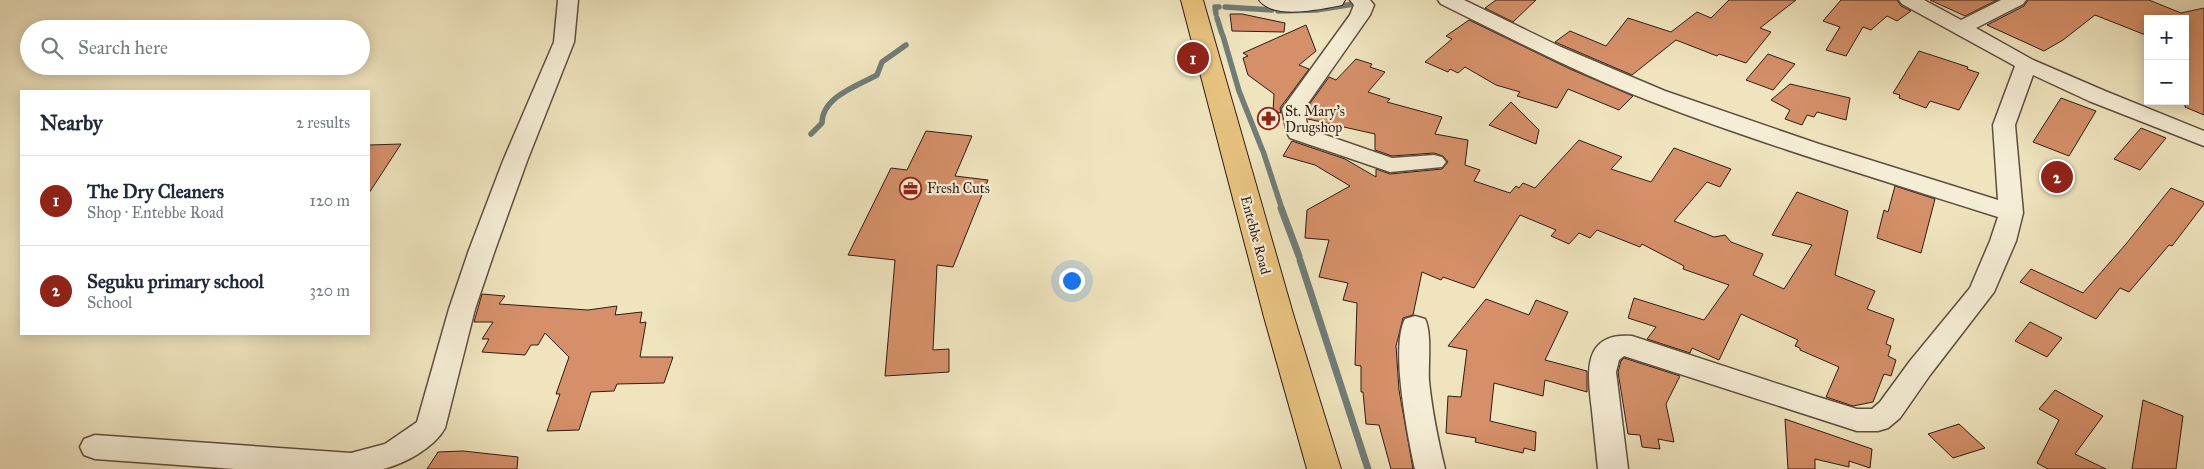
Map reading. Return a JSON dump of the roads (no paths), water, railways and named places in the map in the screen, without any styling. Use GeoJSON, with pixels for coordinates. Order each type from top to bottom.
{"type":"FeatureCollection","features":[{"type":"Feature","properties":{"kind":"main road","name":"Entebbe Road"},"geometry":{"type":"LineString","coordinates":[[1192,0],[1279,317],[1324,469]]}},
{"type":"Feature","properties":{"kind":"main road"},"geometry":{"type":"LineString","coordinates":[[1270,0],[1290,6],[1309,5],[1334,0]]}},
{"type":"Feature","properties":{"kind":"street"},"geometry":{"type":"LineString","coordinates":[[95,447],[351,465],[394,454],[430,428],[462,309],[482,250],[515,161],[564,42],[568,0]]}},
{"type":"Feature","properties":{"kind":"street"},"geometry":{"type":"LineString","coordinates":[[1360,0],[1364,4],[1360,15],[1293,109],[1298,133],[1390,165],[1434,162]]}},
{"type":"Feature","properties":{"kind":"street"},"geometry":{"type":"LineString","coordinates":[[1448,0],[1554,52],[1657,96],[1811,149],[2011,213]]}},
{"type":"Feature","properties":{"kind":"street"},"geometry":{"type":"LineString","coordinates":[[1909,0],[2026,64],[2097,96],[2204,139]]}},
{"type":"Feature","properties":{"kind":"street"},"geometry":{"type":"LineString","coordinates":[[1961,28],[2016,0]]}},
{"type":"Feature","properties":{"kind":"street"},"geometry":{"type":"LineString","coordinates":[[1613,469],[1602,372],[1606,355],[1619,345],[1632,346],[1812,407],[1857,420],[1878,420],[1890,410],[1920,368],[1982,292],[2003,240],[2011,213],[2004,125],[2026,64]]}},
{"type":"Feature","properties":{"kind":"street"},"geometry":{"type":"LineString","coordinates":[[1415,326],[1413,349],[1415,400],[1430,469]]}},
{"type":"Feature","properties":{"kind":"waterway"},"geometry":{"type":"LineString","coordinates":[[1278,11],[1316,10],[1354,4]]}},
{"type":"Feature","properties":{"kind":"waterway"},"geometry":{"type":"LineString","coordinates":[[1216,14],[1215,7],[1219,7]]}},
{"type":"Feature","properties":{"kind":"waterway"},"geometry":{"type":"LineString","coordinates":[[1225,7],[1272,10]]}},
{"type":"Feature","properties":{"kind":"waterway"},"geometry":{"type":"LineString","coordinates":[[1217,18],[1222,34]]}},
{"type":"Feature","properties":{"kind":"waterway"},"geometry":{"type":"LineString","coordinates":[[1223,36],[1239,91],[1262,149]]}},
{"type":"Feature","properties":{"kind":"waterway"},"geometry":{"type":"LineString","coordinates":[[811,134],[822,123],[824,114],[834,99],[877,75],[882,62],[906,45]]}},
{"type":"Feature","properties":{"kind":"waterway"},"geometry":{"type":"LineString","coordinates":[[1263,151],[1282,209]]}},
{"type":"Feature","properties":{"kind":"waterway"},"geometry":{"type":"LineString","coordinates":[[1281,208],[1299,256]]}},
{"type":"Feature","properties":{"kind":"waterway"},"geometry":{"type":"LineString","coordinates":[[1300,260],[1368,469]]}},
{"type":"Feature","properties":{"kind":"place","name":"The Dry Cleaners"},"geometry":{"type":"Point","coordinates":[1193,58]}},
{"type":"Feature","properties":{"kind":"place","name":"St. Mary's Drugshop"},"geometry":{"type":"Point","coordinates":[1269,119]}},
{"type":"Feature","properties":{"kind":"place","name":"Seguku primary school"},"geometry":{"type":"Point","coordinates":[2057,177]}},
{"type":"Feature","properties":{"kind":"place","name":"Fresh Cuts"},"geometry":{"type":"Point","coordinates":[911,188]}}]}
